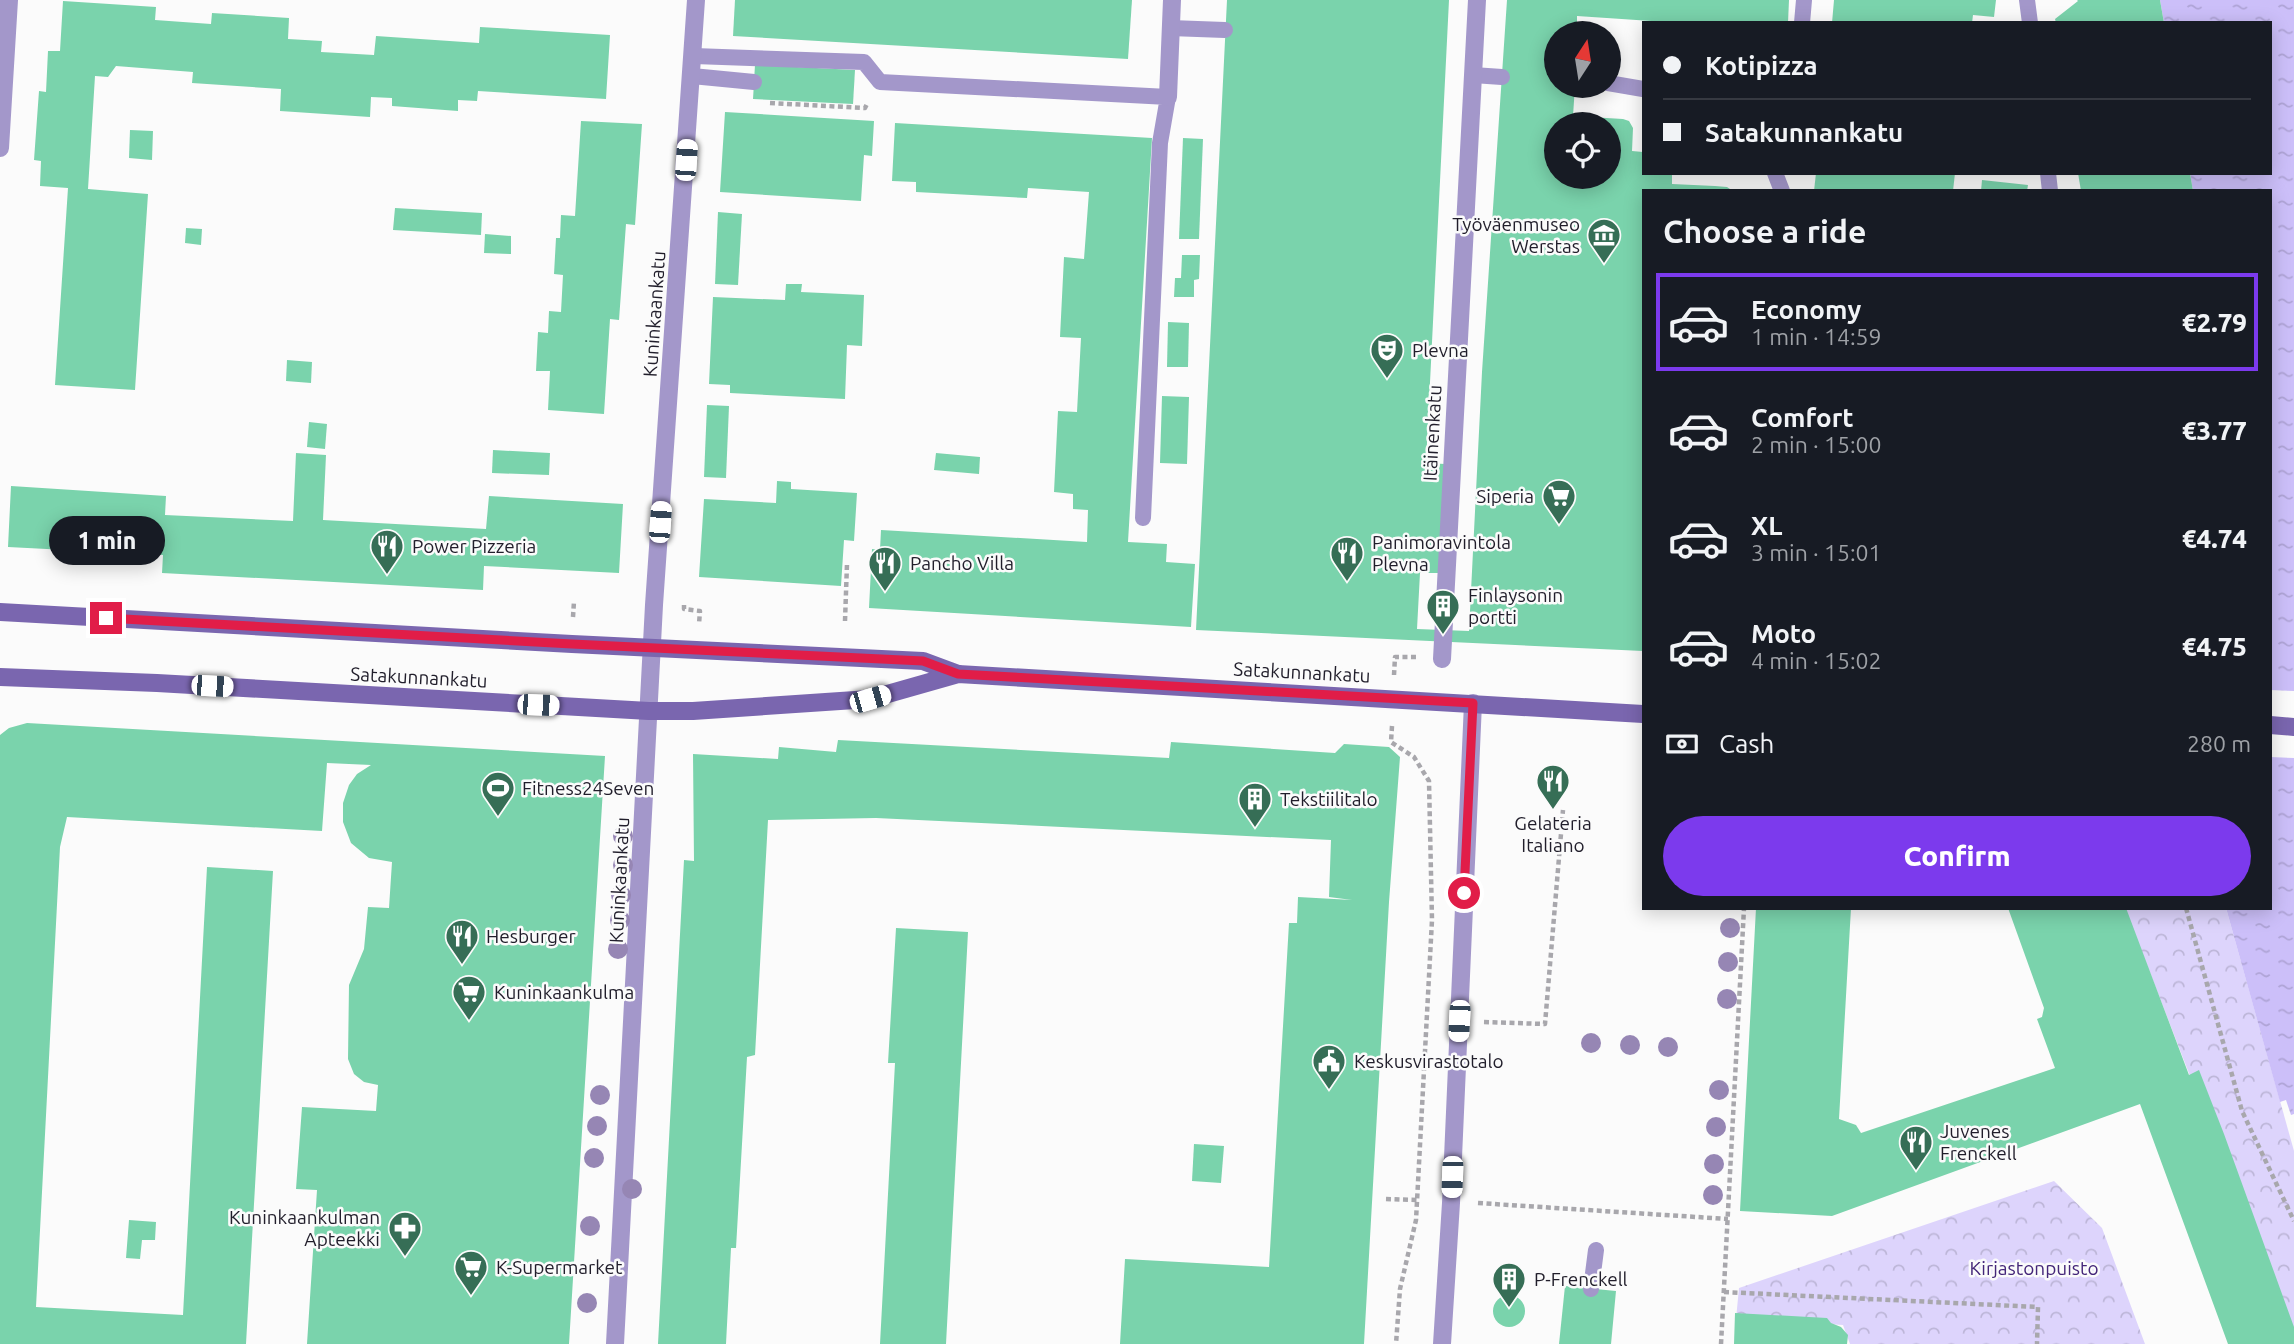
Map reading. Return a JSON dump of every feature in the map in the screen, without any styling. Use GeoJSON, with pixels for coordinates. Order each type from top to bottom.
{"type":"FeatureCollection","features":[{"type":"Feature","properties":{"kind":"main road","name":"Satakunnankatu"},"geometry":{"type":"LineString","coordinates":[[0,612],[923,661],[958,674],[1642,714]]}},
{"type":"Feature","properties":{"kind":"main road","name":"Satakunnankatu"},"geometry":{"type":"LineString","coordinates":[[0,677],[649,711],[693,711],[870,699],[958,674]]}},
{"type":"Feature","properties":{"kind":"main road"},"geometry":{"type":"LineString","coordinates":[[2272,725],[2294,727]]}},
{"type":"Feature","properties":{"kind":"street"},"geometry":{"type":"LineString","coordinates":[[0,148],[9,0]]}},
{"type":"Feature","properties":{"kind":"street","name":"Kuninkaankatu"},"geometry":{"type":"LineString","coordinates":[[615,1344],[652,648],[696,0]]}},
{"type":"Feature","properties":{"kind":"street"},"geometry":{"type":"LineString","coordinates":[[1168,97],[1172,0]]}},
{"type":"Feature","properties":{"kind":"street","name":"Itäinenkatu"},"geometry":{"type":"LineString","coordinates":[[1442,659],[1455,371],[1477,0]]}},
{"type":"Feature","properties":{"kind":"street"},"geometry":{"type":"LineString","coordinates":[[1441,1344],[1451,1203],[1473,703]]}},
{"type":"Feature","properties":{"kind":"lane"},"geometry":{"type":"LineString","coordinates":[[1802,21],[1804,0]]}},
{"type":"Feature","properties":{"kind":"lane"},"geometry":{"type":"LineString","coordinates":[[2027,0],[2030,21]]}},
{"type":"Feature","properties":{"kind":"lane"},"geometry":{"type":"LineString","coordinates":[[1170,28],[1225,30]]}},
{"type":"Feature","properties":{"kind":"lane"},"geometry":{"type":"LineString","coordinates":[[694,56],[864,62],[880,82],[1168,97],[1160,142],[1143,518]]}},
{"type":"Feature","properties":{"kind":"lane"},"geometry":{"type":"LineString","coordinates":[[1473,75],[1502,77]]}},
{"type":"Feature","properties":{"kind":"lane"},"geometry":{"type":"LineString","coordinates":[[692,76],[754,82]]}},
{"type":"Feature","properties":{"kind":"lane"},"geometry":{"type":"LineString","coordinates":[[1621,85],[1642,89]]}},
{"type":"Feature","properties":{"kind":"lane"},"geometry":{"type":"LineString","coordinates":[[1591,1289],[1596,1250]]}},
{"type":"Feature","properties":{"kind":"path"},"geometry":{"type":"LineString","coordinates":[[769,103],[865,108],[880,82]]}},
{"type":"Feature","properties":{"kind":"path"},"geometry":{"type":"LineString","coordinates":[[845,621],[847,564]]}},
{"type":"Feature","properties":{"kind":"path"},"geometry":{"type":"LineString","coordinates":[[684,609],[700,611]]}},
{"type":"Feature","properties":{"kind":"path"},"geometry":{"type":"LineString","coordinates":[[1396,1344],[1400,1290],[1416,1220],[1432,920],[1429,781],[1414,757]]}},
{"type":"Feature","properties":{"kind":"path"},"geometry":{"type":"LineString","coordinates":[[1459,1021],[1545,1024],[1563,810]]}},
{"type":"Feature","properties":{"kind":"path"},"geometry":{"type":"LineString","coordinates":[[1721,1344],[1744,910]]}},
{"type":"Feature","properties":{"kind":"path"},"geometry":{"type":"LineString","coordinates":[[2187,910],[2242,1111],[2294,1221]]}},
{"type":"Feature","properties":{"kind":"path"},"geometry":{"type":"LineString","coordinates":[[1386,1199],[1728,1219]]}},
{"type":"Feature","properties":{"kind":"path"},"geometry":{"type":"LineString","coordinates":[[1724,1292],[2038,1307],[2038,1344]]}},
{"type":"Feature","properties":{"kind":"green space"},"geometry":{"type":"Polygon","coordinates":[[[2126,910],[2227,910],[2294,1151],[2294,1331],[2126,910]]]}},
{"type":"Feature","properties":{"kind":"green space","name":"Kirjastonpuisto"},"geometry":{"type":"Polygon","coordinates":[[[2054,1181],[2102,1228],[2145,1344],[1850,1344],[1843,1325],[1736,1319],[1739,1288],[2054,1181]]]}},
{"type":"Feature","properties":{"kind":"water"},"geometry":{"type":"Polygon","coordinates":[[[2160,0],[2294,0],[2294,1114],[2291,1115],[2286,1100],[2280,1102],[2227,910],[2272,910],[2272,189],[2193,189],[2190,175],[2272,175],[2272,21],[2164,21],[2160,0]]]}},
{"type":"Feature","properties":{"kind":"pier"},"geometry":{"type":"Polygon","coordinates":[[[2272,690],[2294,691],[2294,758],[2272,757],[2272,690]]]}},
{"type":"Feature","properties":{"kind":"building"},"geometry":{"type":"Polygon","coordinates":[[[735,0],[1132,0],[1128,59],[733,36],[735,0]]]}},
{"type":"Feature","properties":{"kind":"building","name":"Plevna"},"geometry":{"type":"Polygon","coordinates":[[[1227,0],[1449,0],[1426,463],[1445,464],[1440,573],[1420,573],[1417,629],[1469,631],[1482,372],[1507,0],[1789,0],[1788,21],[1651,21],[1577,16],[1577,21],[1544,21],[1544,98],[1574,98],[1573,112],[1544,112],[1544,189],[1621,189],[1621,119],[1629,121],[1633,128],[1632,151],[1642,152],[1642,175],[1672,175],[1672,184],[1730,189],[1642,189],[1642,651],[1196,630],[1227,0]]]}},
{"type":"Feature","properties":{"kind":"building"},"geometry":{"type":"Polygon","coordinates":[[[1834,0],[1996,0],[1994,17],[1973,15],[1972,21],[1832,21],[1834,0]]]}},
{"type":"Feature","properties":{"kind":"building"},"geometry":{"type":"Polygon","coordinates":[[[2160,0],[2164,21],[2056,21],[2078,1],[2160,0]]]}},
{"type":"Feature","properties":{"kind":"building"},"geometry":{"type":"Polygon","coordinates":[[[63,1],[156,7],[155,20],[211,24],[212,13],[289,18],[288,39],[322,41],[321,52],[374,55],[376,36],[479,43],[480,27],[610,35],[606,99],[478,91],[477,101],[458,100],[458,111],[392,106],[392,98],[371,97],[370,117],[280,111],[281,89],[192,83],[193,72],[116,66],[108,77],[95,76],[88,189],[148,194],[135,390],[55,385],[68,188],[40,186],[41,161],[34,160],[39,91],[46,92],[48,51],[60,51],[63,1]]]}},
{"type":"Feature","properties":{"kind":"building"},"geometry":{"type":"Polygon","coordinates":[[[755,65],[855,70],[853,104],[753,99],[755,65]]]}},
{"type":"Feature","properties":{"kind":"building"},"geometry":{"type":"Polygon","coordinates":[[[725,112],[874,121],[872,156],[864,155],[861,201],[720,192],[725,112]]]}},
{"type":"Feature","properties":{"kind":"building"},"geometry":{"type":"Polygon","coordinates":[[[581,121],[642,124],[635,225],[626,224],[619,320],[610,319],[604,414],[548,410],[550,371],[536,371],[538,332],[548,333],[549,311],[561,312],[563,275],[554,274],[556,238],[560,238],[561,215],[575,216],[581,121]]]}},
{"type":"Feature","properties":{"kind":"building"},"geometry":{"type":"Polygon","coordinates":[[[895,123],[1152,138],[1128,542],[1167,544],[1166,562],[1195,564],[1191,627],[869,608],[872,549],[880,550],[881,530],[1087,542],[1088,510],[1073,509],[1073,494],[1054,492],[1058,411],[1077,412],[1081,338],[1060,337],[1064,257],[1084,259],[1089,192],[1028,188],[1027,198],[916,192],[916,182],[892,181],[895,123]]]}},
{"type":"Feature","properties":{"kind":"building"},"geometry":{"type":"Polygon","coordinates":[[[130,130],[153,131],[152,160],[129,158],[130,130]]]}},
{"type":"Feature","properties":{"kind":"building"},"geometry":{"type":"Polygon","coordinates":[[[1183,138],[1203,139],[1199,239],[1179,239],[1183,138]]]}},
{"type":"Feature","properties":{"kind":"building"},"geometry":{"type":"Polygon","coordinates":[[[1816,175],[1955,175],[1953,189],[1814,189],[1816,175]]]}},
{"type":"Feature","properties":{"kind":"building"},"geometry":{"type":"Polygon","coordinates":[[[2078,175],[2190,175],[2193,189],[2081,189],[2078,175]]]}},
{"type":"Feature","properties":{"kind":"building"},"geometry":{"type":"Polygon","coordinates":[[[1982,180],[2028,185],[2027,189],[1981,189],[1982,180]]]}},
{"type":"Feature","properties":{"kind":"building"},"geometry":{"type":"Polygon","coordinates":[[[395,208],[482,213],[481,235],[393,230],[395,208]]]}},
{"type":"Feature","properties":{"kind":"building"},"geometry":{"type":"Polygon","coordinates":[[[718,212],[742,214],[738,285],[715,284],[718,212]]]}},
{"type":"Feature","properties":{"kind":"building"},"geometry":{"type":"Polygon","coordinates":[[[186,228],[202,229],[201,245],[185,243],[186,228]]]}},
{"type":"Feature","properties":{"kind":"building"},"geometry":{"type":"Polygon","coordinates":[[[485,234],[511,236],[511,254],[484,253],[485,234]]]}},
{"type":"Feature","properties":{"kind":"building"},"geometry":{"type":"Polygon","coordinates":[[[1182,255],[1200,255],[1199,279],[1194,280],[1194,297],[1174,297],[1175,278],[1181,278],[1182,255]]]}},
{"type":"Feature","properties":{"kind":"building"},"geometry":{"type":"Polygon","coordinates":[[[786,284],[802,284],[801,292],[864,295],[862,346],[847,345],[845,399],[730,393],[730,385],[709,384],[713,297],[785,300],[786,284]]]}},
{"type":"Feature","properties":{"kind":"building"},"geometry":{"type":"Polygon","coordinates":[[[1168,322],[1189,323],[1188,367],[1167,367],[1168,322]]]}},
{"type":"Feature","properties":{"kind":"building"},"geometry":{"type":"Polygon","coordinates":[[[287,360],[312,362],[311,383],[286,381],[287,360]]]}},
{"type":"Feature","properties":{"kind":"building"},"geometry":{"type":"Polygon","coordinates":[[[1162,396],[1189,397],[1187,464],[1160,463],[1162,396]]]}},
{"type":"Feature","properties":{"kind":"building"},"geometry":{"type":"Polygon","coordinates":[[[707,405],[729,406],[726,478],[704,477],[707,405]]]}},
{"type":"Feature","properties":{"kind":"building"},"geometry":{"type":"Polygon","coordinates":[[[309,422],[327,424],[325,449],[307,447],[309,422]]]}},
{"type":"Feature","properties":{"kind":"building"},"geometry":{"type":"Polygon","coordinates":[[[493,450],[550,453],[549,475],[492,473],[493,450]]]}},
{"type":"Feature","properties":{"kind":"building"},"geometry":{"type":"Polygon","coordinates":[[[296,453],[326,455],[323,520],[486,529],[489,496],[623,504],[619,573],[484,566],[483,590],[162,573],[163,555],[8,547],[11,486],[166,496],[165,515],[293,521],[296,453]]]}},
{"type":"Feature","properties":{"kind":"building"},"geometry":{"type":"Polygon","coordinates":[[[936,453],[980,457],[979,474],[934,470],[936,453]]]}},
{"type":"Feature","properties":{"kind":"building"},"geometry":{"type":"Polygon","coordinates":[[[777,481],[791,482],[791,489],[857,493],[854,541],[844,540],[841,586],[699,577],[704,499],[776,503],[777,481]]]}},
{"type":"Feature","properties":{"kind":"building","name":"Kuninkaankulma"},"geometry":{"type":"Polygon","coordinates":[[[27,723],[605,756],[569,1344],[307,1344],[317,1190],[296,1189],[302,1107],[376,1111],[378,1085],[364,1082],[354,1074],[348,1059],[349,985],[364,949],[368,907],[389,908],[392,862],[369,858],[351,843],[343,822],[343,803],[349,785],[357,774],[371,765],[327,763],[322,831],[67,817],[60,847],[36,1307],[183,1315],[207,867],[273,871],[246,1344],[0,1344],[0,735],[9,728],[27,723]]]}},
{"type":"Feature","properties":{"kind":"building"},"geometry":{"type":"Polygon","coordinates":[[[838,740],[1169,758],[1171,742],[1335,753],[1344,744],[1389,747],[1400,757],[1389,902],[1364,1344],[1120,1344],[1125,1259],[1269,1267],[1289,923],[1297,923],[1298,897],[1352,900],[1329,897],[1331,840],[876,818],[768,820],[755,1055],[747,1057],[736,1248],[731,1248],[726,1344],[658,1344],[684,860],[694,861],[693,754],[778,759],[779,747],[836,752],[838,740]]]}},
{"type":"Feature","properties":{"kind":"building"},"geometry":{"type":"Polygon","coordinates":[[[1756,910],[1851,910],[1839,1119],[1856,1125],[1861,1133],[2055,1068],[2037,1019],[2042,1017],[2044,1008],[2009,910],[2127,910],[2189,1075],[2199,1070],[2224,1134],[2294,1327],[2294,1344],[2228,1344],[2140,1104],[1832,1216],[1740,1211],[1756,910]]]}},
{"type":"Feature","properties":{"kind":"building"},"geometry":{"type":"Polygon","coordinates":[[[896,928],[968,932],[946,1344],[880,1344],[895,1063],[888,1063],[896,928]]]}},
{"type":"Feature","properties":{"kind":"building"},"geometry":{"type":"Polygon","coordinates":[[[1194,1144],[1224,1146],[1221,1183],[1192,1181],[1194,1144]]]}},
{"type":"Feature","properties":{"kind":"building"},"geometry":{"type":"Polygon","coordinates":[[[129,1220],[156,1222],[155,1240],[142,1240],[140,1259],[126,1258],[129,1220]]]}},
{"type":"Feature","properties":{"kind":"building"},"geometry":{"type":"Polygon","coordinates":[[[1565,1286],[1616,1291],[1611,1344],[1559,1344],[1565,1286]]]}},
{"type":"Feature","properties":{"kind":"building","name":"P-Frenckell"},"geometry":{"type":"Polygon","coordinates":[[[1509,1295],[1520,1300],[1525,1311],[1520,1322],[1509,1327],[1498,1322],[1493,1311],[1498,1300],[1509,1295]]]}},
{"type":"Feature","properties":{"kind":"building"},"geometry":{"type":"Polygon","coordinates":[[[1735,1313],[1827,1318],[1848,1335],[1847,1344],[1734,1344],[1735,1313]]]}},
{"type":"Feature","properties":{"kind":"place","name":"Työväenmuseo Werstas"},"geometry":{"type":"Point","coordinates":[1604,265]}},
{"type":"Feature","properties":{"kind":"place","name":"Plevna"},"geometry":{"type":"Point","coordinates":[1387,380]}},
{"type":"Feature","properties":{"kind":"place","name":"Siperia"},"geometry":{"type":"Point","coordinates":[1559,526]}},
{"type":"Feature","properties":{"kind":"place","name":"Power Pizzeria"},"geometry":{"type":"Point","coordinates":[387,576]}},
{"type":"Feature","properties":{"kind":"place","name":"Panimoravintola Plevna"},"geometry":{"type":"Point","coordinates":[1347,583]}},
{"type":"Feature","properties":{"kind":"place","name":"Pancho Villa"},"geometry":{"type":"Point","coordinates":[885,593]}},
{"type":"Feature","properties":{"kind":"place","name":"Finlaysonin portti"},"geometry":{"type":"Point","coordinates":[1443,636]}},
{"type":"Feature","properties":{"kind":"place","name":"Gelateria Italiano"},"geometry":{"type":"Point","coordinates":[1553,811]}},
{"type":"Feature","properties":{"kind":"place","name":"Fitness24Seven"},"geometry":{"type":"Point","coordinates":[498,818]}},
{"type":"Feature","properties":{"kind":"place","name":"Tekstiilitalo"},"geometry":{"type":"Point","coordinates":[1255,829]}},
{"type":"Feature","properties":{"kind":"place","name":"Hesburger"},"geometry":{"type":"Point","coordinates":[462,966]}},
{"type":"Feature","properties":{"kind":"place","name":"Kuninkaankulma"},"geometry":{"type":"Point","coordinates":[469,1022]}},
{"type":"Feature","properties":{"kind":"place","name":"Keskusvirastotalo"},"geometry":{"type":"Point","coordinates":[1329,1091]}},
{"type":"Feature","properties":{"kind":"place","name":"Juvenes Frenckell"},"geometry":{"type":"Point","coordinates":[1916,1172]}},
{"type":"Feature","properties":{"kind":"place","name":"Kuninkaankulman Apteekki"},"geometry":{"type":"Point","coordinates":[405,1258]}},
{"type":"Feature","properties":{"kind":"place","name":"K-Supermarket"},"geometry":{"type":"Point","coordinates":[471,1297]}},
{"type":"Feature","properties":{"kind":"place","name":"P-Frenckell"},"geometry":{"type":"Point","coordinates":[1509,1309]}},
{"type":"Feature","properties":{"kind":"route"},"geometry":{"type":"LineString","coordinates":[[106,618],[923,661],[958,674],[1473,703],[1464,893]]}}]}
